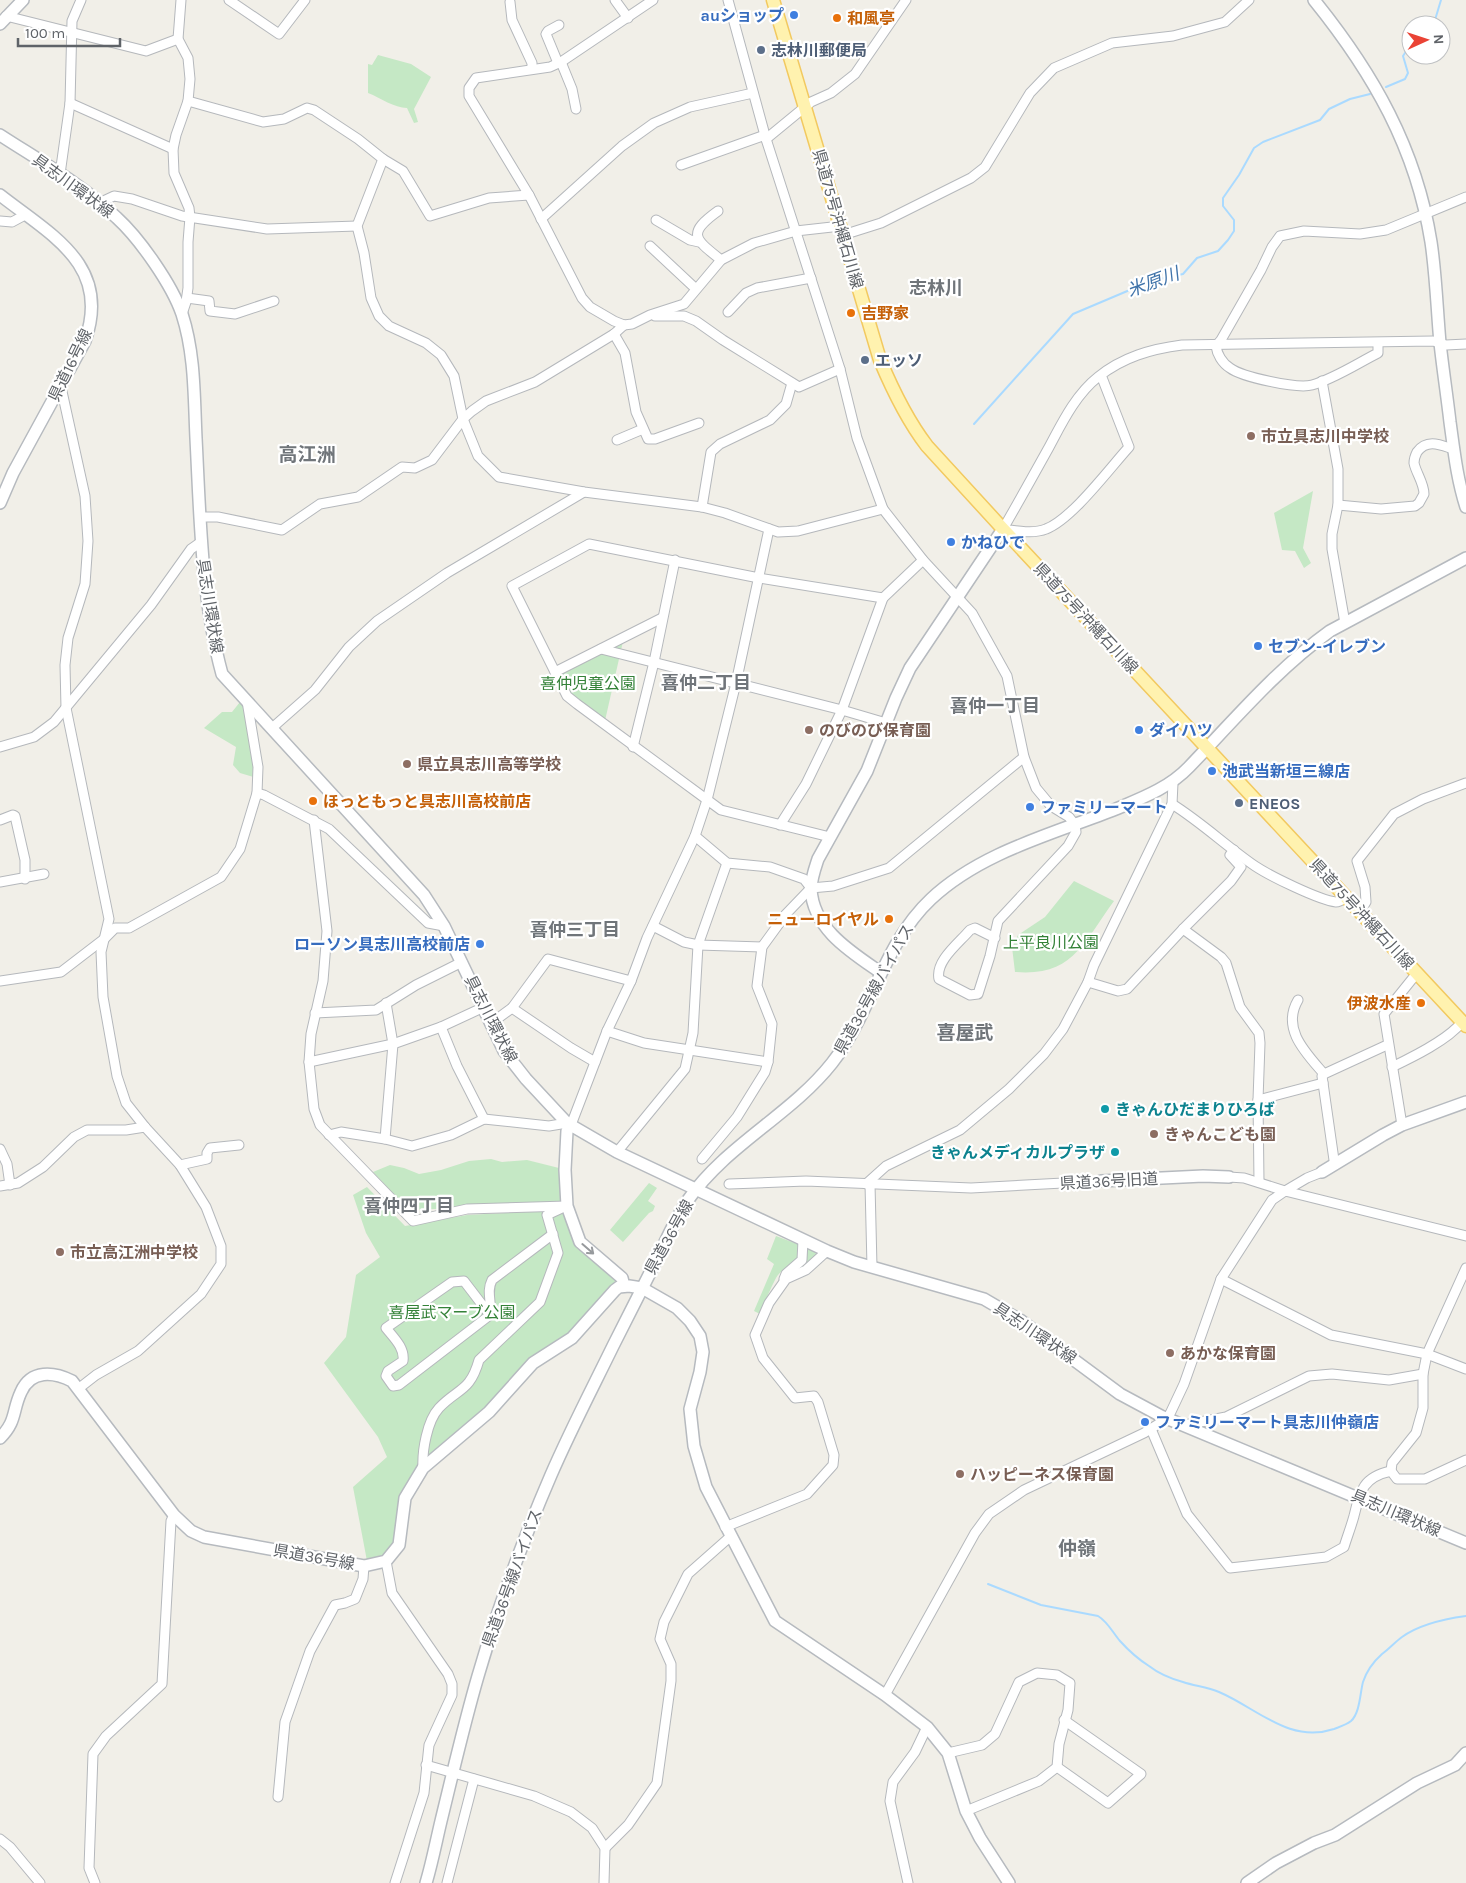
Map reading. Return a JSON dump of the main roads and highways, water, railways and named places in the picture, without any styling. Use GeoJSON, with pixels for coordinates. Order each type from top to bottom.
{"type":"FeatureCollection","features":[{"type":"Feature","properties":{"kind":"main road"},"geometry":{"type":"LineString","coordinates":[[3,20],[23,0]]}},
{"type":"Feature","properties":{"kind":"main road","name":"県道75号沖縄石川線"},"geometry":{"type":"LineString","coordinates":[[773,0],[880,360],[902,408],[916,432],[1003,529],[1417,973],[1465,1022]]}},
{"type":"Feature","properties":{"kind":"main road"},"geometry":{"type":"LineString","coordinates":[[1314,0],[1355,53],[1390,112],[1412,163],[1426,215],[1433,261],[1440,343],[1453,449],[1459,484],[1466,507]]}},
{"type":"Feature","properties":{"kind":"main road","name":"具志川環状線"},"geometry":{"type":"LineString","coordinates":[[0,135],[60,174],[118,218],[148,254],[172,292],[182,314],[192,356],[201,542],[214,644],[222,674],[424,895],[444,926],[484,1007],[490,1024],[513,1064],[569,1124],[618,1152],[827,1252],[984,1299],[1020,1320],[1120,1394],[1184,1426],[1466,1543]]}},
{"type":"Feature","properties":{"kind":"main road","name":"県道16号線"},"geometry":{"type":"LineString","coordinates":[[0,195],[63,244],[77,259],[86,275],[91,293],[92,308],[91,324],[86,341],[13,472],[0,503]]}},
{"type":"Feature","properties":{"kind":"main road"},"geometry":{"type":"LineString","coordinates":[[880,972],[854,955],[830,934],[816,911],[811,888],[818,859],[867,771],[910,668],[1003,529]]}},
{"type":"Feature","properties":{"kind":"main road","name":"県道36号線バイパス"},"geometry":{"type":"LineString","coordinates":[[696,1190],[735,1151],[815,1082],[831,1064],[855,1025],[880,972],[914,916],[958,876],[999,855],[1075,826],[1173,783],[1287,665],[1315,641],[1466,558]]}},
{"type":"Feature","properties":{"kind":"main road"},"geometry":{"type":"LineString","coordinates":[[1322,1172],[1402,1125],[1466,1102]]}},
{"type":"Feature","properties":{"kind":"main road"},"geometry":{"type":"LineString","coordinates":[[569,1124],[565,1170],[567,1206],[580,1242],[622,1278],[624,1286]]}},
{"type":"Feature","properties":{"kind":"main road","name":"県道36号旧道"},"geometry":{"type":"LineString","coordinates":[[1101,1181],[1203,1176],[1229,1177]]}},
{"type":"Feature","properties":{"kind":"main road","name":"県道36号線"},"geometry":{"type":"LineString","coordinates":[[0,1438],[9,1428],[14,1417],[21,1391],[33,1379],[44,1374],[55,1374],[72,1381],[174,1515],[191,1531],[204,1537],[364,1566],[386,1561],[399,1546],[405,1498],[423,1468],[489,1412],[533,1363],[572,1338],[615,1290],[624,1286],[635,1285],[642,1288],[676,1221],[696,1190]]}},
{"type":"Feature","properties":{"kind":"main road"},"geometry":{"type":"LineString","coordinates":[[642,1288],[677,1308],[690,1320],[700,1336],[703,1352],[700,1372],[690,1409],[693,1437],[706,1487],[775,1621],[885,1695],[927,1727],[948,1753],[966,1811],[980,1838],[1009,1883]]}},
{"type":"Feature","properties":{"kind":"main road","name":"県道36号線バイパス"},"geometry":{"type":"LineString","coordinates":[[426,1883],[477,1678],[492,1627],[552,1472],[642,1288]]}},
{"type":"Feature","properties":{"kind":"main road"},"geometry":{"type":"LineString","coordinates":[[1247,1883],[1276,1863],[1314,1843],[1335,1835],[1417,1783],[1455,1765],[1466,1753]]}},
{"type":"Feature","properties":{"kind":"waterway","name":"米原川"},"geometry":{"type":"LineString","coordinates":[[1436,15],[1441,0]]}},
{"type":"Feature","properties":{"kind":"waterway","name":"米原川"},"geometry":{"type":"LineString","coordinates":[[1386,87],[1405,79],[1408,73],[1406,65]]}},
{"type":"Feature","properties":{"kind":"waterway","name":"米原川"},"geometry":{"type":"LineString","coordinates":[[974,424],[1073,314],[1151,281],[1183,274],[1197,258],[1218,251],[1234,231],[1234,220],[1223,206],[1223,198],[1254,148],[1263,142],[1320,120],[1329,109],[1350,99],[1370,94]]}},
{"type":"Feature","properties":{"kind":"waterway"},"geometry":{"type":"LineString","coordinates":[[988,1584],[1041,1605],[1098,1616],[1105,1621],[1120,1641],[1141,1661],[1165,1676],[1219,1692],[1274,1722],[1302,1732],[1334,1729],[1351,1721],[1356,1713],[1363,1682],[1368,1670],[1379,1657],[1409,1632],[1432,1623],[1466,1616]]}},
{"type":"Feature","properties":{"kind":"place","name":"auショップ"},"geometry":{"type":"Point","coordinates":[794,15]}},
{"type":"Feature","properties":{"kind":"place","name":"和風亭"},"geometry":{"type":"Point","coordinates":[837,18]}},
{"type":"Feature","properties":{"kind":"place","name":"志林川郵便局"},"geometry":{"type":"Point","coordinates":[761,50]}},
{"type":"Feature","properties":{"kind":"place","name":"吉野家"},"geometry":{"type":"Point","coordinates":[851,313]}},
{"type":"Feature","properties":{"kind":"place","name":"エッソ"},"geometry":{"type":"Point","coordinates":[865,360]}},
{"type":"Feature","properties":{"kind":"place","name":"市立具志川中学校"},"geometry":{"type":"Point","coordinates":[1251,436]}},
{"type":"Feature","properties":{"kind":"place","name":"かねひで"},"geometry":{"type":"Point","coordinates":[951,542]}},
{"type":"Feature","properties":{"kind":"place","name":"セブン-イレブン"},"geometry":{"type":"Point","coordinates":[1258,646]}},
{"type":"Feature","properties":{"kind":"place","name":"のびのび保育園"},"geometry":{"type":"Point","coordinates":[809,730]}},
{"type":"Feature","properties":{"kind":"place","name":"ダイハツ"},"geometry":{"type":"Point","coordinates":[1139,730]}},
{"type":"Feature","properties":{"kind":"place","name":"県立具志川高等学校"},"geometry":{"type":"Point","coordinates":[407,764]}},
{"type":"Feature","properties":{"kind":"place","name":"池武当新垣三線店"},"geometry":{"type":"Point","coordinates":[1212,771]}},
{"type":"Feature","properties":{"kind":"place","name":"ほっともっと具志川高校前店"},"geometry":{"type":"Point","coordinates":[313,801]}},
{"type":"Feature","properties":{"kind":"place","name":"ENEOS"},"geometry":{"type":"Point","coordinates":[1239,803]}},
{"type":"Feature","properties":{"kind":"place","name":"ファミリーマート"},"geometry":{"type":"Point","coordinates":[1030,807]}},
{"type":"Feature","properties":{"kind":"place","name":"ニューロイヤル"},"geometry":{"type":"Point","coordinates":[889,919]}},
{"type":"Feature","properties":{"kind":"place","name":"ローソン具志川高校前店"},"geometry":{"type":"Point","coordinates":[480,944]}},
{"type":"Feature","properties":{"kind":"place","name":"伊波水産"},"geometry":{"type":"Point","coordinates":[1421,1003]}},
{"type":"Feature","properties":{"kind":"place","name":"きゃんひだまりひろば"},"geometry":{"type":"Point","coordinates":[1105,1109]}},
{"type":"Feature","properties":{"kind":"place","name":"きゃんこども園"},"geometry":{"type":"Point","coordinates":[1154,1134]}},
{"type":"Feature","properties":{"kind":"place","name":"きゃんメディカルプラザ"},"geometry":{"type":"Point","coordinates":[1115,1152]}},
{"type":"Feature","properties":{"kind":"place","name":"市立高江洲中学校"},"geometry":{"type":"Point","coordinates":[60,1252]}},
{"type":"Feature","properties":{"kind":"place","name":"あかな保育園"},"geometry":{"type":"Point","coordinates":[1170,1353]}},
{"type":"Feature","properties":{"kind":"place","name":"ファミリーマート具志川仲嶺店"},"geometry":{"type":"Point","coordinates":[1145,1422]}},
{"type":"Feature","properties":{"kind":"place","name":"ハッピーネス保育園"},"geometry":{"type":"Point","coordinates":[960,1474]}},
{"type":"Feature","properties":{"kind":"district","name":"志林川"},"geometry":{"type":"Point","coordinates":[936,288]}},
{"type":"Feature","properties":{"kind":"district","name":"高江洲"},"geometry":{"type":"Point","coordinates":[307,455]}},
{"type":"Feature","properties":{"kind":"district","name":"喜仲二丁目"},"geometry":{"type":"Point","coordinates":[706,683]}},
{"type":"Feature","properties":{"kind":"district","name":"喜仲一丁目"},"geometry":{"type":"Point","coordinates":[995,706]}},
{"type":"Feature","properties":{"kind":"district","name":"喜仲三丁目"},"geometry":{"type":"Point","coordinates":[575,930]}},
{"type":"Feature","properties":{"kind":"district","name":"喜屋武"},"geometry":{"type":"Point","coordinates":[965,1033]}},
{"type":"Feature","properties":{"kind":"district","name":"喜仲四丁目"},"geometry":{"type":"Point","coordinates":[409,1206]}},
{"type":"Feature","properties":{"kind":"district","name":"仲嶺"},"geometry":{"type":"Point","coordinates":[1077,1549]}},
{"type":"Feature","properties":{"kind":"park label","name":"喜仲児童公園"},"geometry":{"type":"Point","coordinates":[588,683]}},
{"type":"Feature","properties":{"kind":"park label","name":"上平良川公園"},"geometry":{"type":"Point","coordinates":[1051,942]}},
{"type":"Feature","properties":{"kind":"park label","name":"喜屋武マーブ公園"},"geometry":{"type":"Point","coordinates":[452,1312]}}]}
